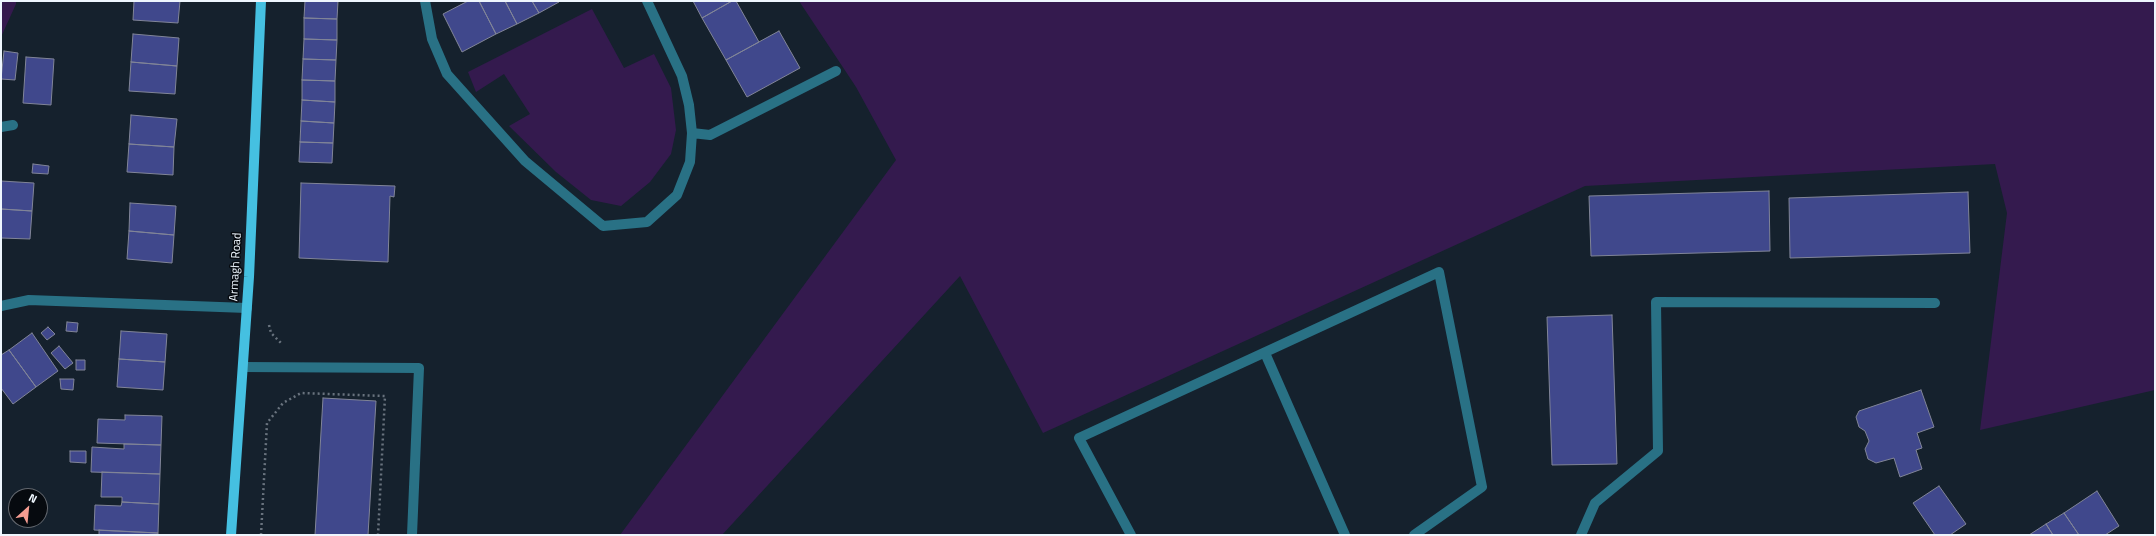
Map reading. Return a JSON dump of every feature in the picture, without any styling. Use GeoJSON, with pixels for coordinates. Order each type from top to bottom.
{"type":"FeatureCollection","features":[{"type":"Feature","properties":{"kind":"main road","name":"Armagh Road"},"geometry":{"type":"LineString","coordinates":[[231,535],[247,308],[261,1]]}},
{"type":"Feature","properties":{"kind":"street"},"geometry":{"type":"LineString","coordinates":[[425,1],[432,39],[447,74],[525,161],[603,226],[647,222],[677,195],[690,162],[692,133],[689,105],[682,76],[647,1]]}},
{"type":"Feature","properties":{"kind":"street"},"geometry":{"type":"LineString","coordinates":[[692,133],[710,135],[836,71]]}},
{"type":"Feature","properties":{"kind":"street"},"geometry":{"type":"LineString","coordinates":[[1,127],[13,125]]}},
{"type":"Feature","properties":{"kind":"street"},"geometry":{"type":"LineString","coordinates":[[1131,535],[1079,438],[1439,272],[1482,487],[1414,535]]}},
{"type":"Feature","properties":{"kind":"street"},"geometry":{"type":"LineString","coordinates":[[1,306],[29,300],[247,308]]}},
{"type":"Feature","properties":{"kind":"street"},"geometry":{"type":"LineString","coordinates":[[1581,535],[1595,503],[1658,451],[1656,302],[1935,303]]}},
{"type":"Feature","properties":{"kind":"street"},"geometry":{"type":"LineString","coordinates":[[1265,353],[1345,535]]}},
{"type":"Feature","properties":{"kind":"street"},"geometry":{"type":"LineString","coordinates":[[243,367],[419,368],[412,535]]}},
{"type":"Feature","properties":{"kind":"path"},"geometry":{"type":"LineString","coordinates":[[261,535],[267,423],[283,403],[300,393],[385,396],[378,535]]}},
{"type":"Feature","properties":{"kind":"shaded area"},"geometry":{"type":"Polygon","coordinates":[[[1,1],[16,1],[16,4],[1,37],[1,1]]]}},
{"type":"Feature","properties":{"kind":"shaded area"},"geometry":{"type":"Polygon","coordinates":[[[799,1],[2155,1],[2155,390],[1980,430],[2007,213],[1995,164],[1585,186],[1043,433],[960,276],[722,535],[620,535],[896,160],[856,87],[799,1]]]}},
{"type":"Feature","properties":{"kind":"shaded area"},"geometry":{"type":"Polygon","coordinates":[[[592,9],[624,68],[654,54],[671,88],[676,130],[671,154],[650,182],[621,206],[591,200],[556,172],[509,126],[530,114],[504,74],[476,92],[468,72],[592,9]]]}},
{"type":"Feature","properties":{"kind":"building"},"geometry":{"type":"Polygon","coordinates":[[[134,1],[180,1],[178,23],[133,20],[134,1]]]}},
{"type":"Feature","properties":{"kind":"building"},"geometry":{"type":"Polygon","coordinates":[[[305,1],[338,1],[337,19],[304,18],[305,1]]]}},
{"type":"Feature","properties":{"kind":"building"},"geometry":{"type":"Polygon","coordinates":[[[468,1],[479,1],[496,34],[462,52],[443,14],[468,1]]]}},
{"type":"Feature","properties":{"kind":"building"},"geometry":{"type":"Polygon","coordinates":[[[479,1],[505,1],[517,24],[496,34],[479,1]]]}},
{"type":"Feature","properties":{"kind":"building"},"geometry":{"type":"Polygon","coordinates":[[[505,1],[532,1],[539,13],[517,24],[505,1]]]}},
{"type":"Feature","properties":{"kind":"building"},"geometry":{"type":"Polygon","coordinates":[[[532,1],[559,1],[559,2],[539,13],[532,1]]]}},
{"type":"Feature","properties":{"kind":"building"},"geometry":{"type":"Polygon","coordinates":[[[693,1],[732,1],[702,18],[693,1]]]}},
{"type":"Feature","properties":{"kind":"building"},"geometry":{"type":"Polygon","coordinates":[[[732,1],[736,1],[759,42],[726,60],[702,18],[732,1]]]}},
{"type":"Feature","properties":{"kind":"building"},"geometry":{"type":"Polygon","coordinates":[[[304,18],[337,19],[337,40],[304,39],[304,18]]]}},
{"type":"Feature","properties":{"kind":"building"},"geometry":{"type":"Polygon","coordinates":[[[779,31],[800,68],[747,97],[726,60],[779,31]]]}},
{"type":"Feature","properties":{"kind":"building"},"geometry":{"type":"Polygon","coordinates":[[[133,34],[179,38],[177,66],[131,62],[133,34]]]}},
{"type":"Feature","properties":{"kind":"building"},"geometry":{"type":"Polygon","coordinates":[[[304,39],[337,40],[336,60],[303,59],[304,39]]]}},
{"type":"Feature","properties":{"kind":"building"},"geometry":{"type":"Polygon","coordinates":[[[4,51],[18,53],[15,80],[1,79],[4,51]]]}},
{"type":"Feature","properties":{"kind":"building"},"geometry":{"type":"Polygon","coordinates":[[[26,57],[54,59],[51,105],[23,103],[26,57]]]}},
{"type":"Feature","properties":{"kind":"building"},"geometry":{"type":"Polygon","coordinates":[[[303,59],[336,60],[335,81],[302,80],[303,59]]]}},
{"type":"Feature","properties":{"kind":"building"},"geometry":{"type":"Polygon","coordinates":[[[131,62],[177,66],[175,94],[129,91],[131,62]]]}},
{"type":"Feature","properties":{"kind":"building"},"geometry":{"type":"Polygon","coordinates":[[[302,80],[335,81],[335,102],[302,100],[302,80]]]}},
{"type":"Feature","properties":{"kind":"building"},"geometry":{"type":"Polygon","coordinates":[[[302,100],[335,102],[334,123],[301,121],[302,100]]]}},
{"type":"Feature","properties":{"kind":"building"},"geometry":{"type":"Polygon","coordinates":[[[131,115],[177,119],[174,147],[129,144],[131,115]]]}},
{"type":"Feature","properties":{"kind":"building"},"geometry":{"type":"Polygon","coordinates":[[[301,121],[334,123],[333,143],[300,142],[301,121]]]}},
{"type":"Feature","properties":{"kind":"building"},"geometry":{"type":"Polygon","coordinates":[[[300,142],[333,143],[332,163],[299,162],[300,142]]]}},
{"type":"Feature","properties":{"kind":"building"},"geometry":{"type":"Polygon","coordinates":[[[129,144],[174,147],[173,175],[127,172],[129,144]]]}},
{"type":"Feature","properties":{"kind":"building"},"geometry":{"type":"Polygon","coordinates":[[[33,164],[49,166],[48,174],[32,173],[33,164]]]}},
{"type":"Feature","properties":{"kind":"building"},"geometry":{"type":"Polygon","coordinates":[[[1,181],[34,183],[32,211],[1,209],[1,181]]]}},
{"type":"Feature","properties":{"kind":"building"},"geometry":{"type":"Polygon","coordinates":[[[301,183],[395,186],[394,197],[390,196],[388,262],[299,258],[301,183]]]}},
{"type":"Feature","properties":{"kind":"building"},"geometry":{"type":"Polygon","coordinates":[[[1769,191],[1770,251],[1591,256],[1589,196],[1769,191]]]}},
{"type":"Feature","properties":{"kind":"building"},"geometry":{"type":"Polygon","coordinates":[[[1968,192],[1970,253],[1790,258],[1789,198],[1968,192]]]}},
{"type":"Feature","properties":{"kind":"building"},"geometry":{"type":"Polygon","coordinates":[[[130,203],[176,206],[174,235],[129,231],[130,203]]]}},
{"type":"Feature","properties":{"kind":"building"},"geometry":{"type":"Polygon","coordinates":[[[1,209],[32,211],[30,239],[1,238],[1,209]]]}},
{"type":"Feature","properties":{"kind":"building"},"geometry":{"type":"Polygon","coordinates":[[[129,231],[174,235],[172,263],[127,259],[129,231]]]}},
{"type":"Feature","properties":{"kind":"building"},"geometry":{"type":"Polygon","coordinates":[[[1612,315],[1617,464],[1552,465],[1547,317],[1612,315]]]}},
{"type":"Feature","properties":{"kind":"building"},"geometry":{"type":"Polygon","coordinates":[[[67,322],[78,323],[77,332],[66,331],[67,322]]]}},
{"type":"Feature","properties":{"kind":"building"},"geometry":{"type":"Polygon","coordinates":[[[48,327],[55,334],[47,340],[41,333],[48,327]]]}},
{"type":"Feature","properties":{"kind":"building"},"geometry":{"type":"Polygon","coordinates":[[[121,331],[167,334],[165,362],[119,359],[121,331]]]}},
{"type":"Feature","properties":{"kind":"building"},"geometry":{"type":"Polygon","coordinates":[[[32,333],[58,371],[36,387],[9,350],[32,333]]]}},
{"type":"Feature","properties":{"kind":"building"},"geometry":{"type":"Polygon","coordinates":[[[59,346],[73,363],[65,369],[51,353],[59,346]]]}},
{"type":"Feature","properties":{"kind":"building"},"geometry":{"type":"Polygon","coordinates":[[[9,350],[36,387],[13,404],[1,388],[1,355],[9,350]]]}},
{"type":"Feature","properties":{"kind":"building"},"geometry":{"type":"Polygon","coordinates":[[[119,359],[165,362],[163,390],[117,387],[119,359]]]}},
{"type":"Feature","properties":{"kind":"building"},"geometry":{"type":"Polygon","coordinates":[[[76,360],[85,360],[85,370],[76,370],[76,360]]]}},
{"type":"Feature","properties":{"kind":"building"},"geometry":{"type":"Polygon","coordinates":[[[60,379],[74,379],[73,390],[61,389],[60,379]]]}},
{"type":"Feature","properties":{"kind":"building"},"geometry":{"type":"Polygon","coordinates":[[[1921,390],[1934,427],[1917,433],[1922,448],[1916,450],[1922,469],[1900,477],[1894,458],[1876,463],[1868,459],[1865,449],[1869,441],[1865,431],[1859,427],[1856,417],[1859,411],[1921,390]]]}},
{"type":"Feature","properties":{"kind":"building"},"geometry":{"type":"Polygon","coordinates":[[[323,398],[376,401],[368,535],[315,535],[323,398]]]}},
{"type":"Feature","properties":{"kind":"building"},"geometry":{"type":"Polygon","coordinates":[[[125,415],[162,416],[161,445],[97,443],[98,419],[125,420],[125,415]]]}},
{"type":"Feature","properties":{"kind":"building"},"geometry":{"type":"Polygon","coordinates":[[[124,444],[161,445],[160,474],[91,472],[92,447],[124,449],[124,444]]]}},
{"type":"Feature","properties":{"kind":"building"},"geometry":{"type":"Polygon","coordinates":[[[70,451],[86,451],[86,463],[70,462],[70,451]]]}},
{"type":"Feature","properties":{"kind":"building"},"geometry":{"type":"Polygon","coordinates":[[[102,472],[160,474],[159,504],[122,502],[122,497],[101,497],[102,472]]]}},
{"type":"Feature","properties":{"kind":"building"},"geometry":{"type":"Polygon","coordinates":[[[1939,486],[1966,524],[1950,535],[1935,535],[1913,503],[1939,486]]]}},
{"type":"Feature","properties":{"kind":"building"},"geometry":{"type":"Polygon","coordinates":[[[2097,491],[2119,526],[2105,535],[2079,535],[2064,513],[2097,491]]]}},
{"type":"Feature","properties":{"kind":"building"},"geometry":{"type":"Polygon","coordinates":[[[122,502],[159,504],[158,533],[94,530],[95,505],[121,506],[122,502]]]}},
{"type":"Feature","properties":{"kind":"building"},"geometry":{"type":"Polygon","coordinates":[[[2064,513],[2079,535],[2053,535],[2046,524],[2064,513]]]}},
{"type":"Feature","properties":{"kind":"building"},"geometry":{"type":"Polygon","coordinates":[[[2046,524],[2053,535],[2029,535],[2046,524]]]}},
{"type":"Feature","properties":{"kind":"building"},"geometry":{"type":"Polygon","coordinates":[[[99,530],[158,533],[158,535],[99,535],[99,530]]]}}]}
